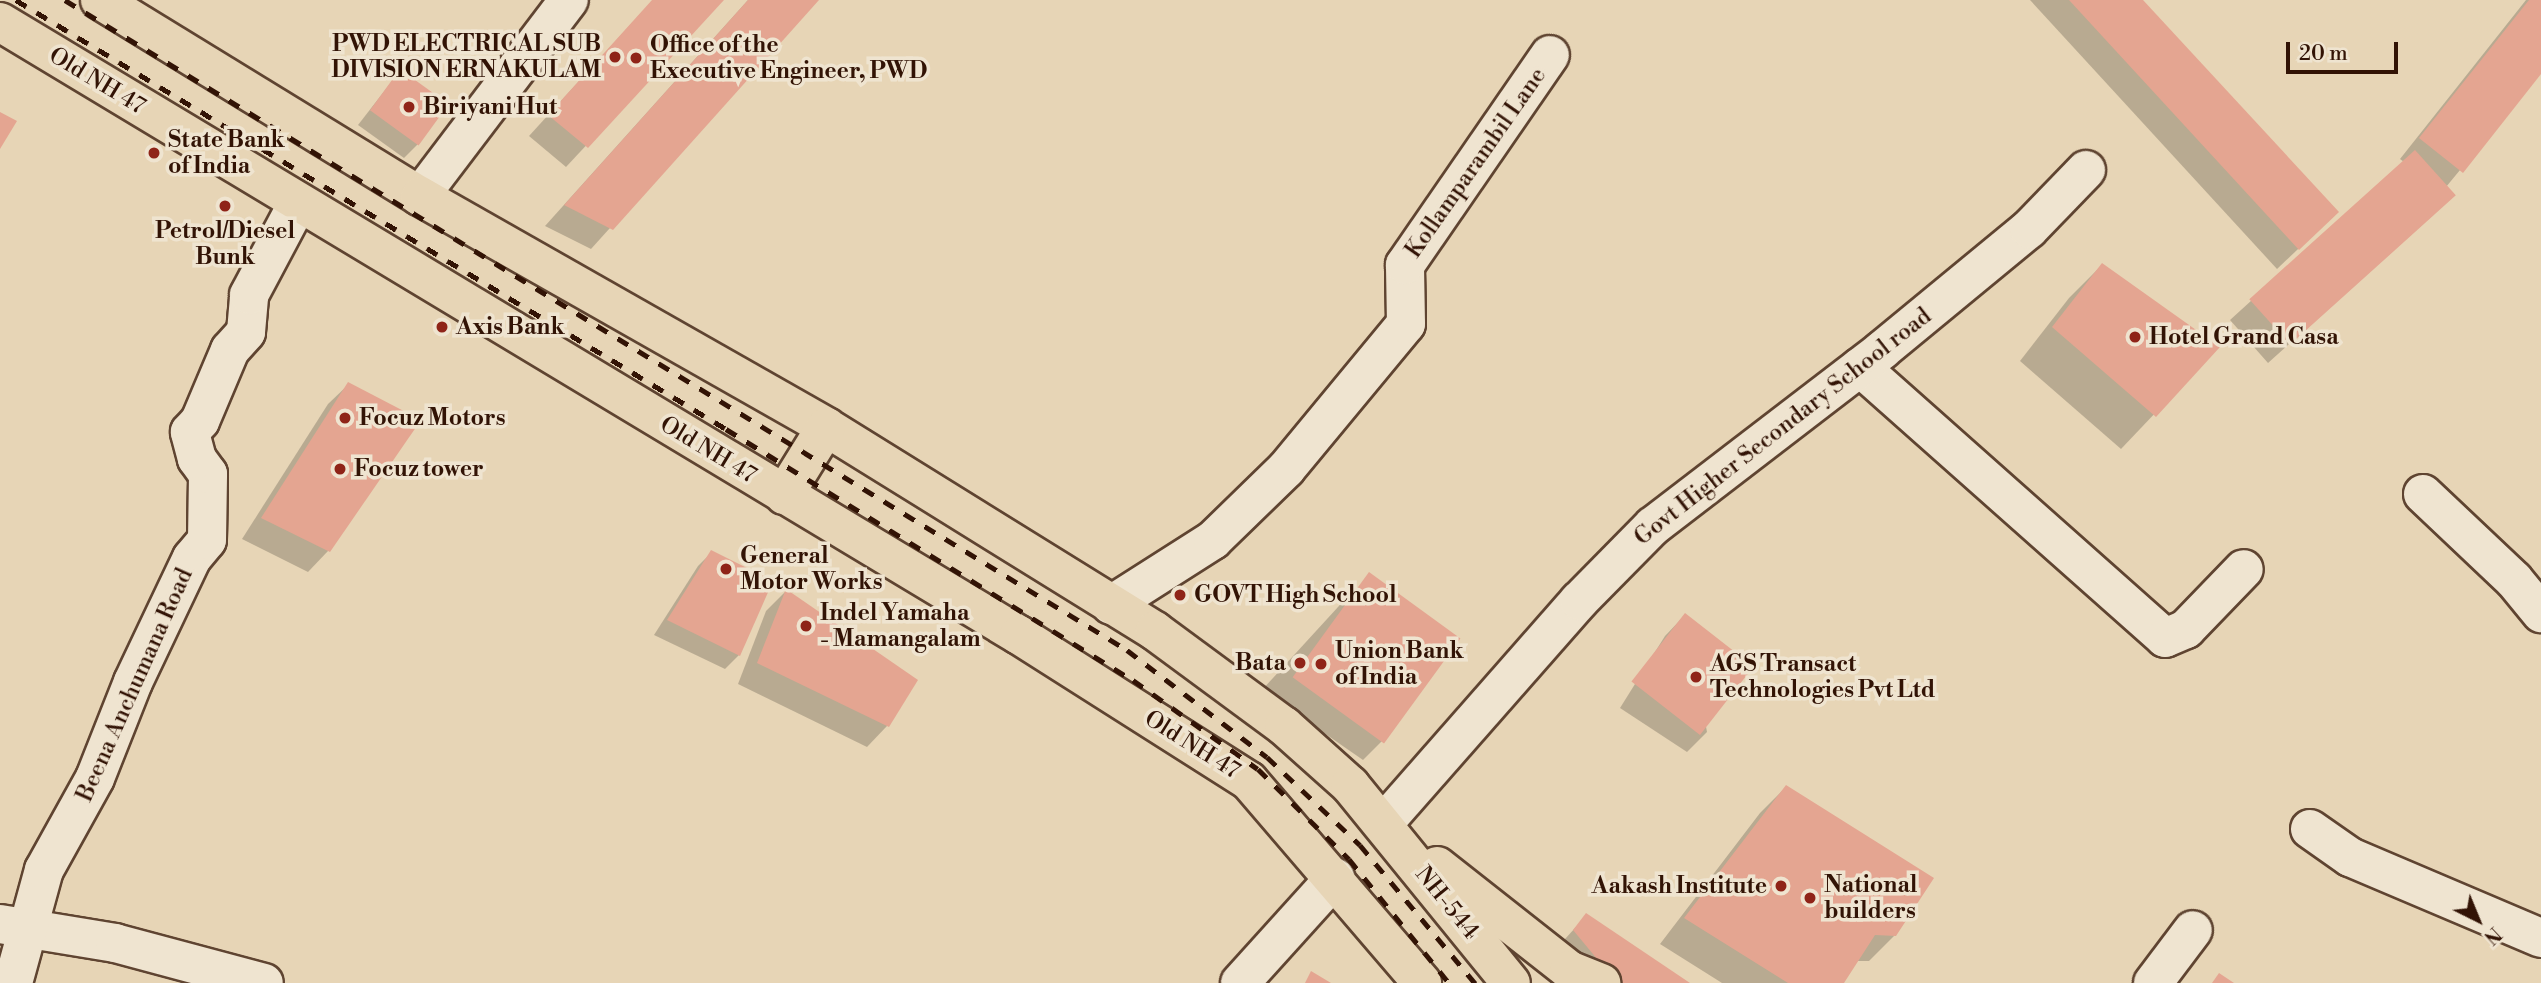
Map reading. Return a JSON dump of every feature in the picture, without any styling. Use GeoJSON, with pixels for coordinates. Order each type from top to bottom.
{"type":"FeatureCollection","features":[{"type":"Feature","properties":{"kind":"main road"},"geometry":{"type":"LineString","coordinates":[[100,0],[420,196],[826,427],[1155,631],[1284,726],[1350,785],[1383,824],[1569,970],[1601,983]]}},
{"type":"Feature","properties":{"kind":"main road","name":"Old NH 47"},"geometry":{"type":"LineString","coordinates":[[0,22],[1018,635],[1249,781],[1335,878],[1422,983]]}},
{"type":"Feature","properties":{"kind":"main road"},"geometry":{"type":"LineString","coordinates":[[784,495],[826,427]]}},
{"type":"Feature","properties":{"kind":"main road","name":"NH-544"},"geometry":{"type":"LineString","coordinates":[[1383,824],[1511,983]]}},
{"type":"Feature","properties":{"kind":"street"},"geometry":{"type":"LineString","coordinates":[[420,196],[569,0]]}},
{"type":"Feature","properties":{"kind":"street","name":"Kollamparambil Lane"},"geometry":{"type":"LineString","coordinates":[[1111,605],[1213,540],[1286,470],[1406,324],[1405,265],[1550,55]]}},
{"type":"Feature","properties":{"kind":"street","name":"Govt Higher Secondary School road"},"geometry":{"type":"LineString","coordinates":[[1383,824],[1579,601],[1653,526],[1860,367],[2029,229],[2086,170]]}},
{"type":"Feature","properties":{"kind":"street","name":"Beena Anchumana Road"},"geometry":{"type":"LineString","coordinates":[[13,983],[15,926],[95,778],[133,682],[192,558],[207,540],[208,474],[197,459],[190,432],[200,421],[230,349],[247,332],[248,295],[298,203]]}},
{"type":"Feature","properties":{"kind":"street"},"geometry":{"type":"LineString","coordinates":[[1860,367],[2165,638],[2186,629],[2244,569]]}},
{"type":"Feature","properties":{"kind":"street"},"geometry":{"type":"LineString","coordinates":[[2423,494],[2541,613]]}},
{"type":"Feature","properties":{"kind":"street"},"geometry":{"type":"LineString","coordinates":[[2310,829],[2350,857],[2541,938]]}},
{"type":"Feature","properties":{"kind":"street"},"geometry":{"type":"LineString","coordinates":[[1240,983],[1335,878]]}},
{"type":"Feature","properties":{"kind":"street"},"geometry":{"type":"LineString","coordinates":[[15,926],[115,943],[264,983]]}},
{"type":"Feature","properties":{"kind":"street"},"geometry":{"type":"LineString","coordinates":[[2153,983],[2193,930]]}},
{"type":"Feature","properties":{"kind":"building","name":"Office of the Executive Engineer, PWD"},"geometry":{"type":"Polygon","coordinates":[[[652,0],[724,0],[588,148],[548,115],[652,0]]]}},
{"type":"Feature","properties":{"kind":"building"},"geometry":{"type":"Polygon","coordinates":[[[748,0],[819,0],[613,230],[564,205],[748,0]]]}},
{"type":"Feature","properties":{"kind":"building"},"geometry":{"type":"Polygon","coordinates":[[[2069,0],[2143,0],[2339,212],[2299,250],[2069,0]]]}},
{"type":"Feature","properties":{"kind":"building"},"geometry":{"type":"Polygon","coordinates":[[[2529,0],[2541,0],[2541,74],[2463,173],[2419,138],[2529,0]]]}},
{"type":"Feature","properties":{"kind":"building","name":"Biriyani Hut"},"geometry":{"type":"Polygon","coordinates":[[[400,69],[449,104],[419,146],[370,110],[400,69]]]}},
{"type":"Feature","properties":{"kind":"building"},"geometry":{"type":"Polygon","coordinates":[[[0,112],[17,121],[0,149],[0,112]]]}},
{"type":"Feature","properties":{"kind":"building"},"geometry":{"type":"Polygon","coordinates":[[[2415,150],[2456,195],[2290,345],[2249,299],[2415,150]]]}},
{"type":"Feature","properties":{"kind":"building","name":"Hotel Grand Casa"},"geometry":{"type":"Polygon","coordinates":[[[2102,263],[2220,347],[2156,417],[2052,327],[2102,263]]]}},
{"type":"Feature","properties":{"kind":"building","name":"Focuz tower"},"geometry":{"type":"Polygon","coordinates":[[[348,382],[421,420],[330,552],[261,518],[348,382]]]}},
{"type":"Feature","properties":{"kind":"building"},"geometry":{"type":"Polygon","coordinates":[[[711,550],[773,581],[740,656],[667,620],[711,550]]]}},
{"type":"Feature","properties":{"kind":"building"},"geometry":{"type":"Polygon","coordinates":[[[1369,572],[1460,638],[1384,744],[1293,677],[1369,572]]]}},
{"type":"Feature","properties":{"kind":"building","name":"Indel Yamaha - Mamangalam"},"geometry":{"type":"Polygon","coordinates":[[[786,589],[918,680],[889,727],[757,663],[786,589]]]}},
{"type":"Feature","properties":{"kind":"building","name":"AGS Transact Technologies Pvt Ltd"},"geometry":{"type":"Polygon","coordinates":[[[1685,613],[1754,667],[1700,735],[1631,682],[1685,613]]]}},
{"type":"Feature","properties":{"kind":"building","name":"National builders"},"geometry":{"type":"Polygon","coordinates":[[[1786,785],[1934,878],[1896,936],[1875,935],[1844,983],[1788,983],[1684,918],[1786,785]]]}},
{"type":"Feature","properties":{"kind":"building"},"geometry":{"type":"Polygon","coordinates":[[[1586,913],[1690,983],[1617,983],[1573,930],[1586,913]]]}},
{"type":"Feature","properties":{"kind":"building"},"geometry":{"type":"Polygon","coordinates":[[[1311,971],[1331,983],[1305,983],[1311,971]]]}},
{"type":"Feature","properties":{"kind":"building"},"geometry":{"type":"Polygon","coordinates":[[[2219,973],[2234,983],[2212,983],[2219,973]]]}},
{"type":"Feature","properties":{"kind":"railway"},"geometry":{"type":"LineString","coordinates":[[16,0],[726,429],[1133,680],[1258,769],[1349,859],[1449,983]]}},
{"type":"Feature","properties":{"kind":"railway"},"geometry":{"type":"LineString","coordinates":[[65,0],[1127,650],[1267,757],[1360,845],[1475,983]]}},
{"type":"Feature","properties":{"kind":"place","name":"PWD ELECTRICAL SUB DIVISION ERNAKULAM"},"geometry":{"type":"Point","coordinates":[615,57]}},
{"type":"Feature","properties":{"kind":"place","name":"Office of the Executive Engineer, PWD"},"geometry":{"type":"Point","coordinates":[636,58]}},
{"type":"Feature","properties":{"kind":"place","name":"Biriyani Hut"},"geometry":{"type":"Point","coordinates":[409,107]}},
{"type":"Feature","properties":{"kind":"place","name":"State Bank of India"},"geometry":{"type":"Point","coordinates":[154,153]}},
{"type":"Feature","properties":{"kind":"place","name":"Petrol/Diesel Bunk"},"geometry":{"type":"Point","coordinates":[225,206]}},
{"type":"Feature","properties":{"kind":"place","name":"Axis Bank"},"geometry":{"type":"Point","coordinates":[442,327]}},
{"type":"Feature","properties":{"kind":"place","name":"Hotel Grand Casa"},"geometry":{"type":"Point","coordinates":[2135,337]}},
{"type":"Feature","properties":{"kind":"place","name":"Focuz Motors"},"geometry":{"type":"Point","coordinates":[345,418]}},
{"type":"Feature","properties":{"kind":"place","name":"Focuz tower"},"geometry":{"type":"Point","coordinates":[340,469]}},
{"type":"Feature","properties":{"kind":"place","name":"General Motor Works"},"geometry":{"type":"Point","coordinates":[726,569]}},
{"type":"Feature","properties":{"kind":"place","name":"GOVT High School"},"geometry":{"type":"Point","coordinates":[1180,595]}},
{"type":"Feature","properties":{"kind":"place","name":"Indel Yamaha - Mamangalam"},"geometry":{"type":"Point","coordinates":[806,626]}},
{"type":"Feature","properties":{"kind":"place","name":"Bata"},"geometry":{"type":"Point","coordinates":[1300,663]}},
{"type":"Feature","properties":{"kind":"place","name":"Union Bank of India"},"geometry":{"type":"Point","coordinates":[1321,664]}},
{"type":"Feature","properties":{"kind":"place","name":"AGS Transact Technologies Pvt Ltd"},"geometry":{"type":"Point","coordinates":[1696,677]}},
{"type":"Feature","properties":{"kind":"place","name":"Aakash Institute"},"geometry":{"type":"Point","coordinates":[1781,886]}},
{"type":"Feature","properties":{"kind":"place","name":"National builders"},"geometry":{"type":"Point","coordinates":[1810,898]}}]}
